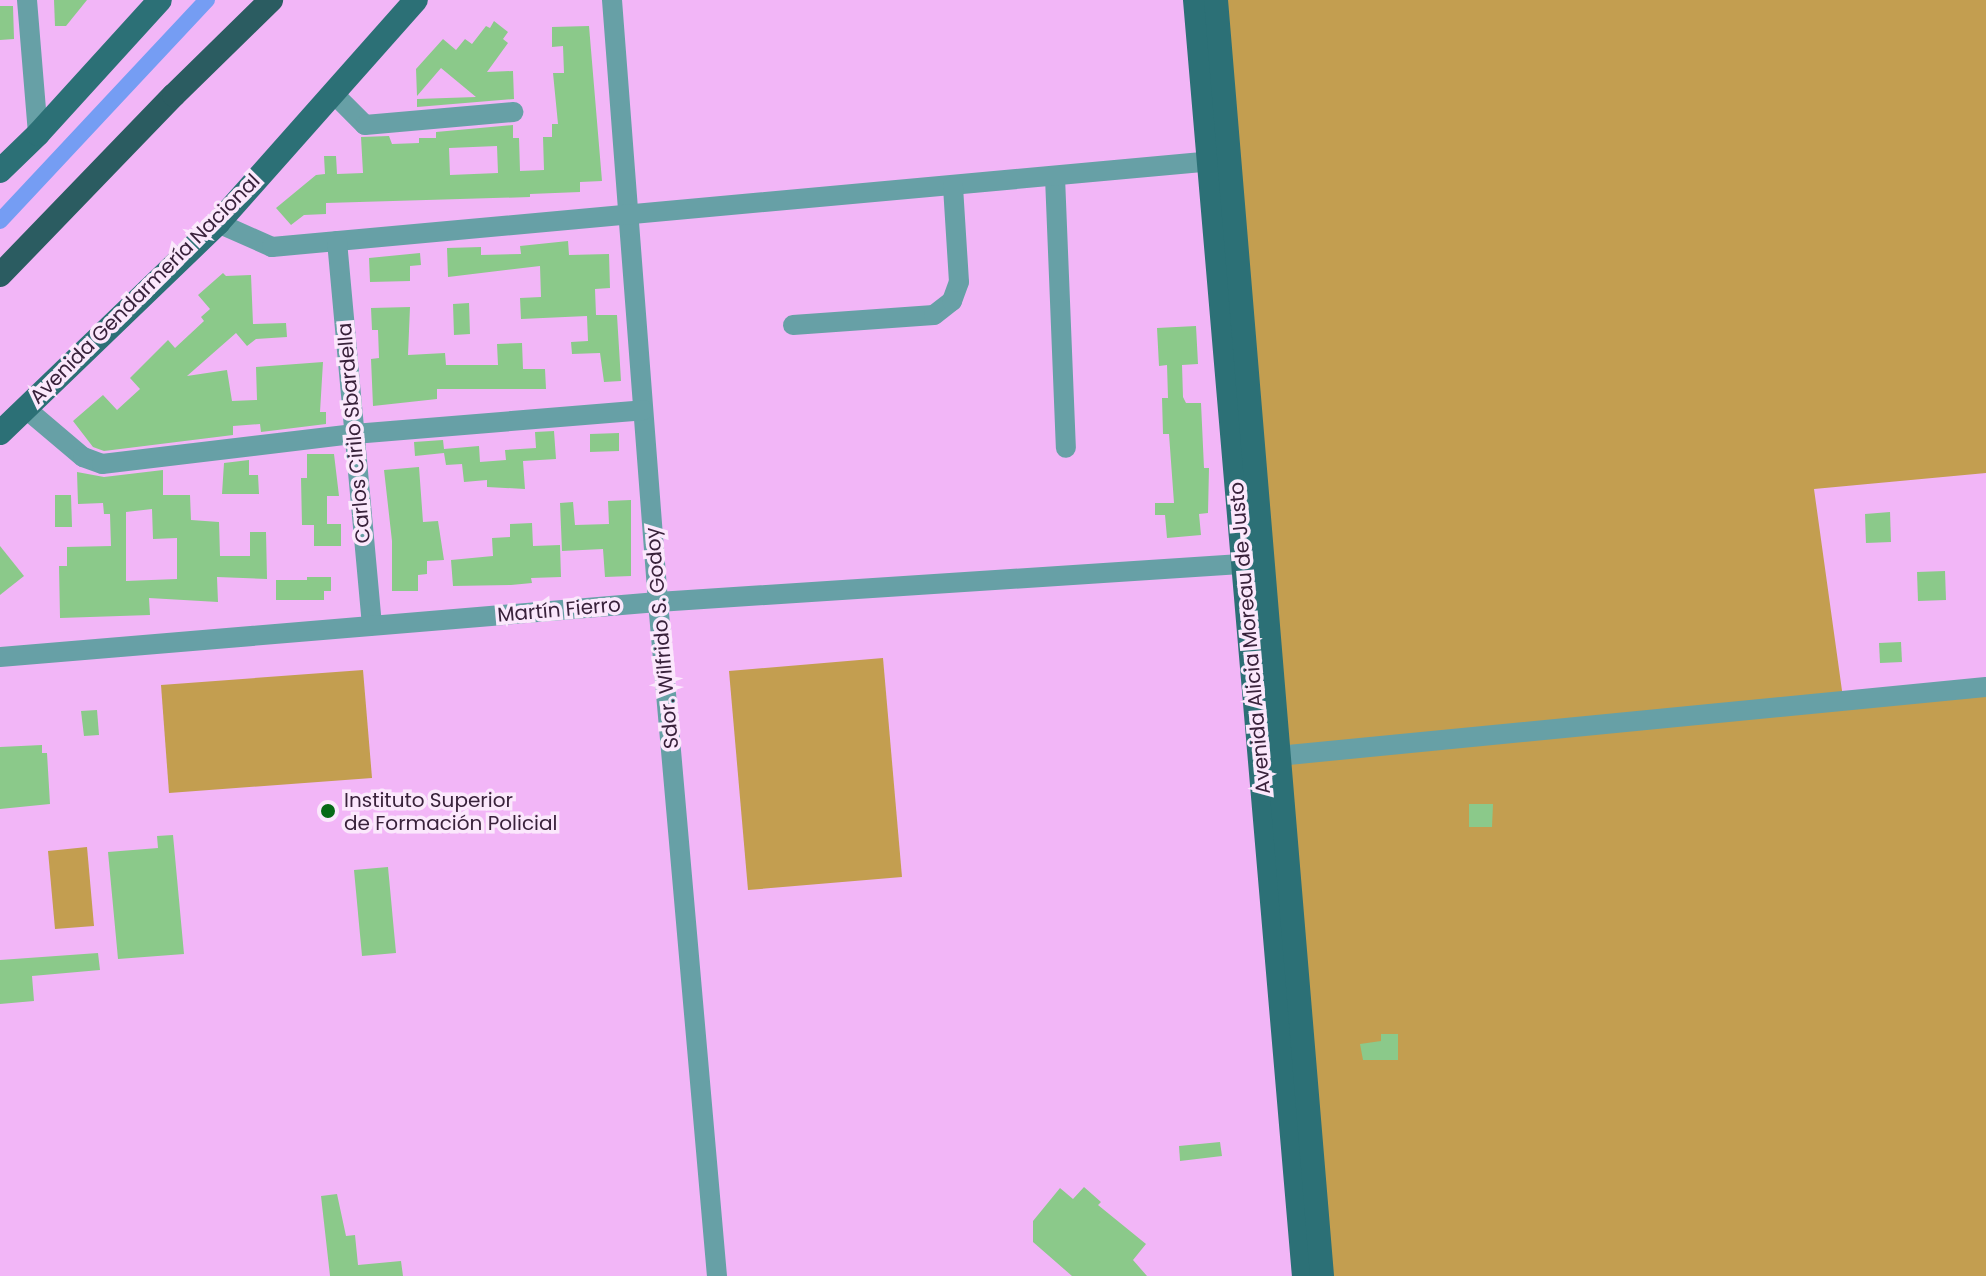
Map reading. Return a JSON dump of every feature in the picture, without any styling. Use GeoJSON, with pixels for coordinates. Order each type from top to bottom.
{"type":"FeatureCollection","features":[{"type":"Feature","properties":{"kind":"highway"},"geometry":{"type":"LineString","coordinates":[[0,275],[174,95],[271,0]]}},
{"type":"Feature","properties":{"kind":"main road"},"geometry":{"type":"LineString","coordinates":[[0,171],[38,134],[160,0]]}},
{"type":"Feature","properties":{"kind":"main road","name":"Avenida Gendarmería Nacional"},"geometry":{"type":"LineString","coordinates":[[0,433],[218,223],[416,0]]}},
{"type":"Feature","properties":{"kind":"main road","name":"Avenida Alicia Moreau de Justo"},"geometry":{"type":"LineString","coordinates":[[1195,0],[1219,161],[1253,563],[1304,1276]]}},
{"type":"Feature","properties":{"kind":"main road","name":"Avenida Alicia Moreau de Justo"},"geometry":{"type":"LineString","coordinates":[[1216,0],[1219,161]]}},
{"type":"Feature","properties":{"kind":"main road","name":"Avenida Alicia Moreau de Justo"},"geometry":{"type":"LineString","coordinates":[[1253,563],[1278,756],[1322,1276]]}},
{"type":"Feature","properties":{"kind":"street"},"geometry":{"type":"LineString","coordinates":[[27,0],[38,134]]}},
{"type":"Feature","properties":{"kind":"street","name":"Sdor. Wilfrido S. Godoy"},"geometry":{"type":"LineString","coordinates":[[612,0],[626,215],[717,1276]]}},
{"type":"Feature","properties":{"kind":"street"},"geometry":{"type":"LineString","coordinates":[[333,93],[365,125],[513,112]]}},
{"type":"Feature","properties":{"kind":"street"},"geometry":{"type":"LineString","coordinates":[[218,223],[272,247],[1219,161]]}},
{"type":"Feature","properties":{"kind":"street"},"geometry":{"type":"LineString","coordinates":[[1055,177],[1066,448]]}},
{"type":"Feature","properties":{"kind":"street"},"geometry":{"type":"LineString","coordinates":[[793,325],[934,315],[952,301],[959,282],[953,186]]}},
{"type":"Feature","properties":{"kind":"street","name":"Carlos Cirilo Sbardella"},"geometry":{"type":"LineString","coordinates":[[337,241],[372,625]]}},
{"type":"Feature","properties":{"kind":"street"},"geometry":{"type":"LineString","coordinates":[[25,408],[83,457],[102,464],[354,434],[643,410]]}},
{"type":"Feature","properties":{"kind":"street","name":"Martín Fierro"},"geometry":{"type":"LineString","coordinates":[[0,657],[658,602],[1253,563]]}},
{"type":"Feature","properties":{"kind":"street"},"geometry":{"type":"LineString","coordinates":[[1278,756],[1986,687]]}},
{"type":"Feature","properties":{"kind":"shaded area"},"geometry":{"type":"Polygon","coordinates":[[[1215,0],[1986,0],[1986,473],[1814,489],[1844,705],[1986,690],[1986,1276],[1324,1276],[1215,0]]]}},
{"type":"Feature","properties":{"kind":"shaded area"},"geometry":{"type":"Polygon","coordinates":[[[883,658],[902,877],[748,890],[729,671],[883,658]]]}},
{"type":"Feature","properties":{"kind":"shaded area"},"geometry":{"type":"Polygon","coordinates":[[[363,670],[372,778],[169,793],[161,685],[363,670]]]}},
{"type":"Feature","properties":{"kind":"shaded area"},"geometry":{"type":"Polygon","coordinates":[[[87,847],[94,926],[55,929],[48,851],[87,847]]]}},
{"type":"Feature","properties":{"kind":"building"},"geometry":{"type":"Polygon","coordinates":[[[54,0],[87,0],[66,26],[55,26],[54,0]]]}},
{"type":"Feature","properties":{"kind":"building"},"geometry":{"type":"Polygon","coordinates":[[[0,6],[13,6],[14,39],[0,40],[0,6]]]}},
{"type":"Feature","properties":{"kind":"building"},"geometry":{"type":"Polygon","coordinates":[[[494,21],[508,32],[503,39],[508,43],[487,72],[513,71],[514,99],[417,107],[417,99],[476,97],[441,68],[417,96],[416,69],[443,39],[456,50],[465,39],[472,44],[494,21]]]}},
{"type":"Feature","properties":{"kind":"building"},"geometry":{"type":"Polygon","coordinates":[[[589,26],[602,181],[580,182],[580,192],[530,194],[530,197],[326,203],[326,214],[304,215],[291,225],[276,208],[316,175],[325,174],[324,156],[336,156],[337,174],[363,173],[361,137],[389,136],[392,144],[419,143],[419,138],[436,138],[436,132],[513,125],[513,138],[519,138],[520,171],[544,170],[543,137],[552,137],[552,124],[558,124],[553,73],[564,73],[563,46],[552,47],[552,27],[589,26]],[[497,146],[449,148],[450,175],[498,173],[497,146]]]}},
{"type":"Feature","properties":{"kind":"building"},"geometry":{"type":"Polygon","coordinates":[[[568,241],[569,255],[609,254],[610,288],[595,289],[596,315],[617,315],[621,381],[604,382],[600,353],[572,354],[571,342],[588,341],[587,316],[521,319],[520,298],[541,297],[540,266],[448,277],[447,248],[481,247],[481,255],[521,254],[520,246],[568,241]]]}},
{"type":"Feature","properties":{"kind":"building"},"geometry":{"type":"Polygon","coordinates":[[[420,253],[421,265],[410,266],[410,281],[370,282],[369,258],[420,253]]]}},
{"type":"Feature","properties":{"kind":"building"},"geometry":{"type":"Polygon","coordinates":[[[223,273],[226,276],[251,275],[253,324],[286,323],[287,337],[256,339],[247,346],[236,333],[187,376],[227,370],[232,401],[257,400],[256,367],[323,362],[320,412],[326,412],[326,424],[261,432],[260,424],[233,426],[233,435],[104,451],[93,447],[73,421],[103,395],[117,410],[140,389],[130,378],[168,340],[175,348],[204,321],[201,317],[210,309],[198,295],[223,273]]]}},
{"type":"Feature","properties":{"kind":"building"},"geometry":{"type":"Polygon","coordinates":[[[469,303],[470,334],[454,335],[453,304],[469,303]]]}},
{"type":"Feature","properties":{"kind":"building"},"geometry":{"type":"Polygon","coordinates":[[[410,307],[408,355],[445,353],[446,365],[498,365],[497,344],[522,343],[523,369],[545,369],[546,389],[437,389],[437,399],[373,406],[371,359],[379,358],[378,330],[372,330],[371,308],[410,307]]]}},
{"type":"Feature","properties":{"kind":"building"},"geometry":{"type":"Polygon","coordinates":[[[1196,326],[1198,364],[1182,365],[1183,397],[1186,403],[1201,403],[1204,468],[1209,468],[1208,513],[1199,514],[1201,535],[1167,538],[1165,515],[1155,515],[1155,503],[1174,503],[1169,434],[1163,434],[1162,398],[1168,398],[1167,365],[1159,366],[1157,328],[1196,326]]]}},
{"type":"Feature","properties":{"kind":"building"},"geometry":{"type":"Polygon","coordinates":[[[554,431],[556,459],[523,461],[525,489],[487,487],[487,480],[464,482],[462,464],[446,465],[444,453],[415,456],[414,442],[443,440],[444,449],[479,446],[480,462],[506,460],[505,450],[536,448],[535,432],[554,431]]]}},
{"type":"Feature","properties":{"kind":"building"},"geometry":{"type":"Polygon","coordinates":[[[619,433],[619,451],[590,452],[590,434],[619,433]]]}},
{"type":"Feature","properties":{"kind":"building"},"geometry":{"type":"Polygon","coordinates":[[[307,454],[334,454],[339,496],[327,496],[327,524],[341,524],[341,546],[314,546],[314,525],[302,525],[301,478],[307,478],[307,454]]]}},
{"type":"Feature","properties":{"kind":"building"},"geometry":{"type":"Polygon","coordinates":[[[249,460],[249,475],[258,475],[259,494],[222,494],[224,463],[249,460]]]}},
{"type":"Feature","properties":{"kind":"building"},"geometry":{"type":"Polygon","coordinates":[[[419,467],[423,522],[438,521],[444,560],[427,561],[427,574],[418,575],[418,591],[392,591],[392,541],[384,470],[419,467]]]}},
{"type":"Feature","properties":{"kind":"building"},"geometry":{"type":"Polygon","coordinates":[[[163,470],[163,495],[190,495],[191,520],[219,522],[220,556],[250,556],[250,532],[266,532],[267,579],[217,577],[218,602],[149,598],[150,615],[60,618],[59,566],[67,566],[67,547],[111,546],[110,514],[104,514],[103,503],[78,504],[77,472],[104,477],[163,470]],[[152,509],[126,512],[126,581],[177,579],[177,538],[153,539],[152,509]]]}},
{"type":"Feature","properties":{"kind":"building"},"geometry":{"type":"Polygon","coordinates":[[[55,495],[71,495],[72,527],[55,527],[55,495]]]}},
{"type":"Feature","properties":{"kind":"building"},"geometry":{"type":"Polygon","coordinates":[[[631,500],[631,576],[605,577],[603,549],[562,551],[560,503],[573,502],[575,525],[609,524],[608,501],[631,500]]]}},
{"type":"Feature","properties":{"kind":"building"},"geometry":{"type":"Polygon","coordinates":[[[1890,512],[1891,542],[1866,543],[1865,514],[1890,512]]]}},
{"type":"Feature","properties":{"kind":"building"},"geometry":{"type":"Polygon","coordinates":[[[532,523],[533,546],[560,545],[561,577],[531,578],[532,583],[511,585],[453,586],[451,560],[493,556],[492,538],[510,537],[510,524],[532,523]]]}},
{"type":"Feature","properties":{"kind":"building"},"geometry":{"type":"Polygon","coordinates":[[[0,546],[24,576],[0,595],[0,546]]]}},
{"type":"Feature","properties":{"kind":"building"},"geometry":{"type":"Polygon","coordinates":[[[1945,571],[1946,600],[1918,601],[1917,572],[1945,571]]]}},
{"type":"Feature","properties":{"kind":"building"},"geometry":{"type":"Polygon","coordinates":[[[307,577],[331,577],[331,591],[324,591],[324,600],[276,600],[276,580],[307,580],[307,577]]]}},
{"type":"Feature","properties":{"kind":"building"},"geometry":{"type":"Polygon","coordinates":[[[1901,642],[1902,662],[1880,663],[1879,643],[1901,642]]]}},
{"type":"Feature","properties":{"kind":"building"},"geometry":{"type":"Polygon","coordinates":[[[97,710],[99,735],[84,736],[81,711],[97,710]]]}},
{"type":"Feature","properties":{"kind":"building"},"geometry":{"type":"Polygon","coordinates":[[[42,745],[42,753],[47,753],[50,804],[0,809],[0,747],[42,745]]]}},
{"type":"Feature","properties":{"kind":"building"},"geometry":{"type":"Polygon","coordinates":[[[1469,804],[1493,804],[1492,827],[1469,827],[1469,804]]]}},
{"type":"Feature","properties":{"kind":"building"},"geometry":{"type":"Polygon","coordinates":[[[173,835],[184,954],[118,959],[108,852],[158,848],[157,836],[173,835]]]}},
{"type":"Feature","properties":{"kind":"building"},"geometry":{"type":"Polygon","coordinates":[[[388,867],[396,953],[362,956],[354,870],[388,867]]]}},
{"type":"Feature","properties":{"kind":"building"},"geometry":{"type":"Polygon","coordinates":[[[98,953],[100,970],[32,976],[34,1001],[0,1004],[0,960],[98,953]]]}},
{"type":"Feature","properties":{"kind":"building"},"geometry":{"type":"Polygon","coordinates":[[[1381,1034],[1398,1034],[1398,1060],[1363,1060],[1360,1044],[1381,1041],[1381,1034]]]}},
{"type":"Feature","properties":{"kind":"building"},"geometry":{"type":"Polygon","coordinates":[[[1220,1142],[1222,1156],[1180,1161],[1179,1146],[1220,1142]]]}},
{"type":"Feature","properties":{"kind":"building"},"geometry":{"type":"Polygon","coordinates":[[[1084,1187],[1101,1202],[1098,1205],[1146,1244],[1133,1260],[1147,1276],[1072,1276],[1033,1242],[1033,1221],[1060,1188],[1073,1199],[1084,1187]]]}},
{"type":"Feature","properties":{"kind":"building"},"geometry":{"type":"Polygon","coordinates":[[[337,1194],[346,1236],[355,1235],[358,1265],[401,1261],[403,1276],[330,1276],[321,1196],[337,1194]]]}},
{"type":"Feature","properties":{"kind":"waterway"},"geometry":{"type":"LineString","coordinates":[[0,221],[207,0]]}},
{"type":"Feature","properties":{"kind":"place","name":"Instituto Superior de Formación Policial"},"geometry":{"type":"Point","coordinates":[328,811]}}]}
